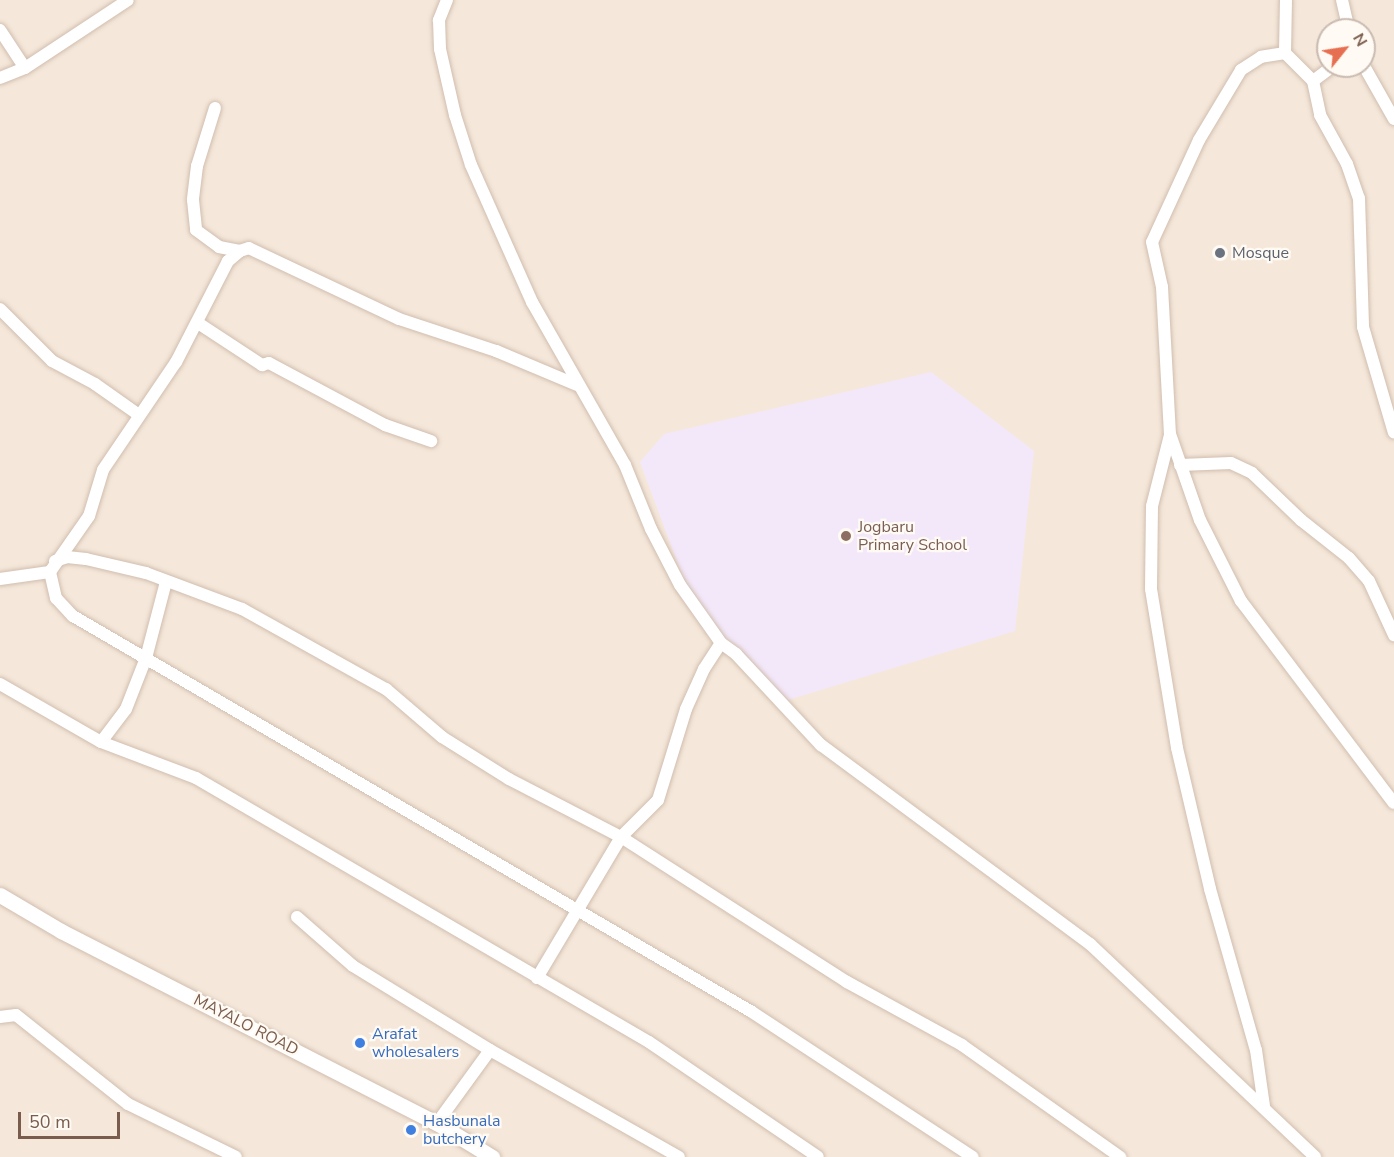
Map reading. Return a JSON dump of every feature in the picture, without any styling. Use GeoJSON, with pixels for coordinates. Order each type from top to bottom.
{"type":"FeatureCollection","features":[{"type":"Feature","properties":{"kind":"street"},"geometry":{"type":"LineString","coordinates":[[0,78],[25,68],[128,0]]}},
{"type":"Feature","properties":{"kind":"street"},"geometry":{"type":"LineString","coordinates":[[447,0],[439,20],[440,49],[468,155],[532,302],[577,385],[626,465],[651,529],[680,585],[721,643],[736,654],[821,745],[1090,944],[1264,1106],[1315,1157]]}},
{"type":"Feature","properties":{"kind":"street"},"geometry":{"type":"LineString","coordinates":[[1286,0],[1285,53],[1313,81],[1320,115],[1347,164],[1359,198],[1364,327],[1394,433]]}},
{"type":"Feature","properties":{"kind":"street"},"geometry":{"type":"LineString","coordinates":[[1342,0],[1346,18]]}},
{"type":"Feature","properties":{"kind":"street"},"geometry":{"type":"LineString","coordinates":[[0,30],[25,68]]}},
{"type":"Feature","properties":{"kind":"street"},"geometry":{"type":"LineString","coordinates":[[1285,53],[1261,57],[1242,70],[1199,140],[1152,242],[1162,287],[1170,434],[1214,553],[1241,601],[1394,803]]}},
{"type":"Feature","properties":{"kind":"street"},"geometry":{"type":"LineString","coordinates":[[1313,81],[1317,78]]}},
{"type":"Feature","properties":{"kind":"street"},"geometry":{"type":"LineString","coordinates":[[1371,78],[1394,119]]}},
{"type":"Feature","properties":{"kind":"street"},"geometry":{"type":"LineString","coordinates":[[215,108],[197,166],[193,200],[196,230],[219,247],[240,251]]}},
{"type":"Feature","properties":{"kind":"street"},"geometry":{"type":"LineString","coordinates":[[577,385],[496,351],[399,319],[249,248],[240,251],[228,261],[198,323],[103,470],[89,516],[52,567],[56,598],[73,616],[752,1012],[973,1157]]}},
{"type":"Feature","properties":{"kind":"street"},"geometry":{"type":"LineString","coordinates":[[0,309],[52,362],[95,384],[139,415]]}},
{"type":"Feature","properties":{"kind":"street"},"geometry":{"type":"LineString","coordinates":[[198,323],[262,365],[269,363],[385,425],[431,441]]}},
{"type":"Feature","properties":{"kind":"street"},"geometry":{"type":"LineString","coordinates":[[1170,434],[1152,506],[1151,589],[1177,747],[1210,889],[1256,1050],[1264,1106]]}},
{"type":"Feature","properties":{"kind":"street"},"geometry":{"type":"LineString","coordinates":[[1180,465],[1230,463],[1252,473],[1300,520],[1350,558],[1369,581],[1393,633]]}},
{"type":"Feature","properties":{"kind":"street"},"geometry":{"type":"LineString","coordinates":[[0,579],[52,567],[67,557],[86,559],[146,573],[242,609],[377,684],[470,755],[621,837],[847,982],[962,1045],[1120,1157]]}},
{"type":"Feature","properties":{"kind":"street"},"geometry":{"type":"LineString","coordinates":[[101,742],[126,709],[146,658],[166,582]]}},
{"type":"Feature","properties":{"kind":"street"},"geometry":{"type":"LineString","coordinates":[[537,978],[576,909],[621,837],[658,800],[686,709],[704,669],[721,643]]}},
{"type":"Feature","properties":{"kind":"street"},"geometry":{"type":"LineString","coordinates":[[0,684],[101,742],[196,778],[679,1061],[818,1157]]}},
{"type":"Feature","properties":{"kind":"street","name":"MAYALO ROAD"},"geometry":{"type":"LineString","coordinates":[[0,895],[61,931],[437,1123],[492,1157]]}},
{"type":"Feature","properties":{"kind":"street"},"geometry":{"type":"LineString","coordinates":[[297,917],[353,966],[490,1050],[679,1157]]}},
{"type":"Feature","properties":{"kind":"street"},"geometry":{"type":"LineString","coordinates":[[0,1017],[16,1015],[128,1104],[236,1157]]}},
{"type":"Feature","properties":{"kind":"street"},"geometry":{"type":"LineString","coordinates":[[437,1123],[490,1050]]}},
{"type":"Feature","properties":{"kind":"shaded area"},"geometry":{"type":"Polygon","coordinates":[[[0,0],[1394,0],[1394,1157],[0,1157],[0,0]]]}},
{"type":"Feature","properties":{"kind":"shaded area","name":"Jogbaru Primary School"},"geometry":{"type":"Polygon","coordinates":[[[931,372],[1034,451],[1015,631],[788,700],[721,640],[695,610],[640,462],[664,434],[931,372]]]}},
{"type":"Feature","properties":{"kind":"place","name":"Mosque"},"geometry":{"type":"Point","coordinates":[1220,253]}},
{"type":"Feature","properties":{"kind":"place","name":"Jogbaru Primary School"},"geometry":{"type":"Point","coordinates":[846,536]}},
{"type":"Feature","properties":{"kind":"place","name":"Arafat wholesalers"},"geometry":{"type":"Point","coordinates":[360,1043]}},
{"type":"Feature","properties":{"kind":"place","name":"Hasbunala butchery"},"geometry":{"type":"Point","coordinates":[411,1130]}}]}
